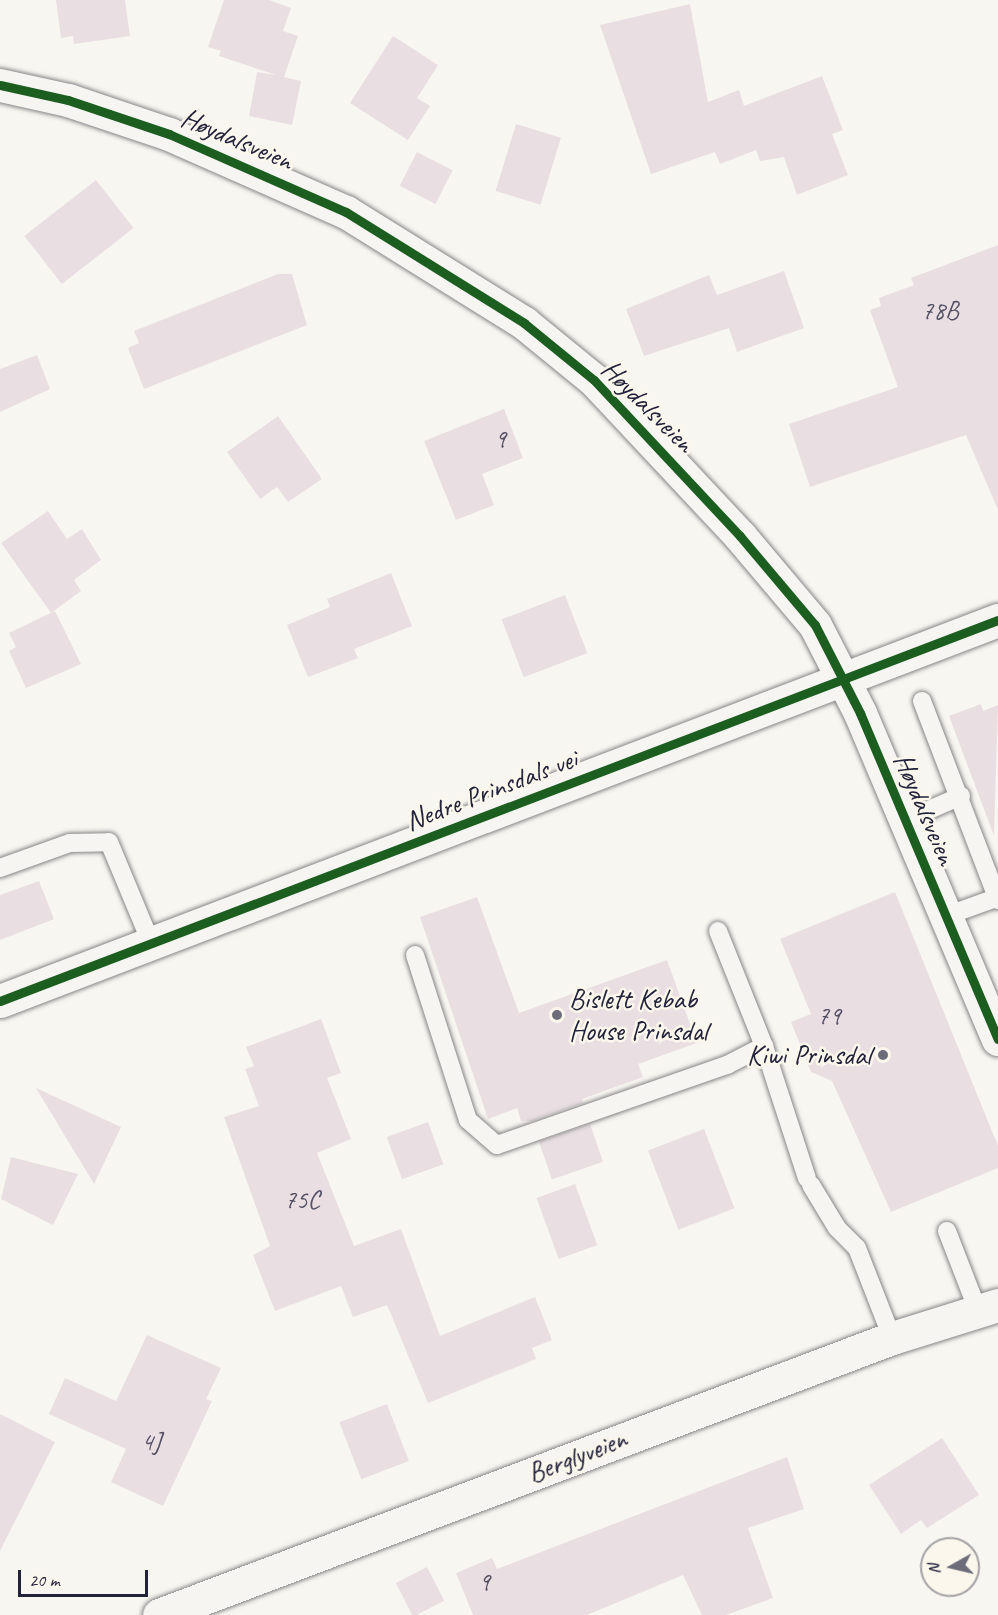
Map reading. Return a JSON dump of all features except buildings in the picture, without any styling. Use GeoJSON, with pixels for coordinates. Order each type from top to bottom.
{"type":"FeatureCollection","features":[{"type":"Feature","properties":{"kind":"street","name":"Høydalsveien"},"geometry":{"type":"LineString","coordinates":[[0,85],[68,100],[169,134],[346,212],[524,323],[594,380],[733,527],[815,625],[844,680],[995,1026]]}},
{"type":"Feature","properties":{"kind":"street","name":"Nedre Prinsdals vei"},"geometry":{"type":"LineString","coordinates":[[0,1001],[998,620]]}},
{"type":"Feature","properties":{"kind":"street","name":"Berglyveien"},"geometry":{"type":"LineString","coordinates":[[159,1615],[892,1338],[988,1308]]}},
{"type":"Feature","properties":{"kind":"lane"},"geometry":{"type":"LineString","coordinates":[[922,701],[961,796],[997,899],[946,916]]}},
{"type":"Feature","properties":{"kind":"lane"},"geometry":{"type":"LineString","coordinates":[[906,820],[961,796]]}},
{"type":"Feature","properties":{"kind":"lane"},"geometry":{"type":"LineString","coordinates":[[0,868],[70,843],[109,843],[152,943]]}},
{"type":"Feature","properties":{"kind":"lane"},"geometry":{"type":"LineString","coordinates":[[718,931],[764,1046],[809,1182],[837,1228],[857,1248],[892,1338]]}},
{"type":"Feature","properties":{"kind":"lane"},"geometry":{"type":"LineString","coordinates":[[416,955],[468,1120],[497,1145],[716,1070],[764,1046]]}},
{"type":"Feature","properties":{"kind":"lane"},"geometry":{"type":"LineString","coordinates":[[946,1232],[988,1308]]}},
{"type":"Feature","properties":{"kind":"cycle path"},"geometry":{"type":"LineString","coordinates":[[0,85],[68,100],[169,134],[346,212],[524,323],[594,380],[740,536],[815,625],[860,713],[998,1039]]}},
{"type":"Feature","properties":{"kind":"cycle path"},"geometry":{"type":"LineString","coordinates":[[0,1001],[998,620]]}},
{"type":"Feature","properties":{"kind":"place","name":"Bislett Kebab House Prinsdal"},"geometry":{"type":"Point","coordinates":[557,1015]}},
{"type":"Feature","properties":{"kind":"place","name":"Kiwi Prinsdal"},"geometry":{"type":"Point","coordinates":[883,1055]}}]}
